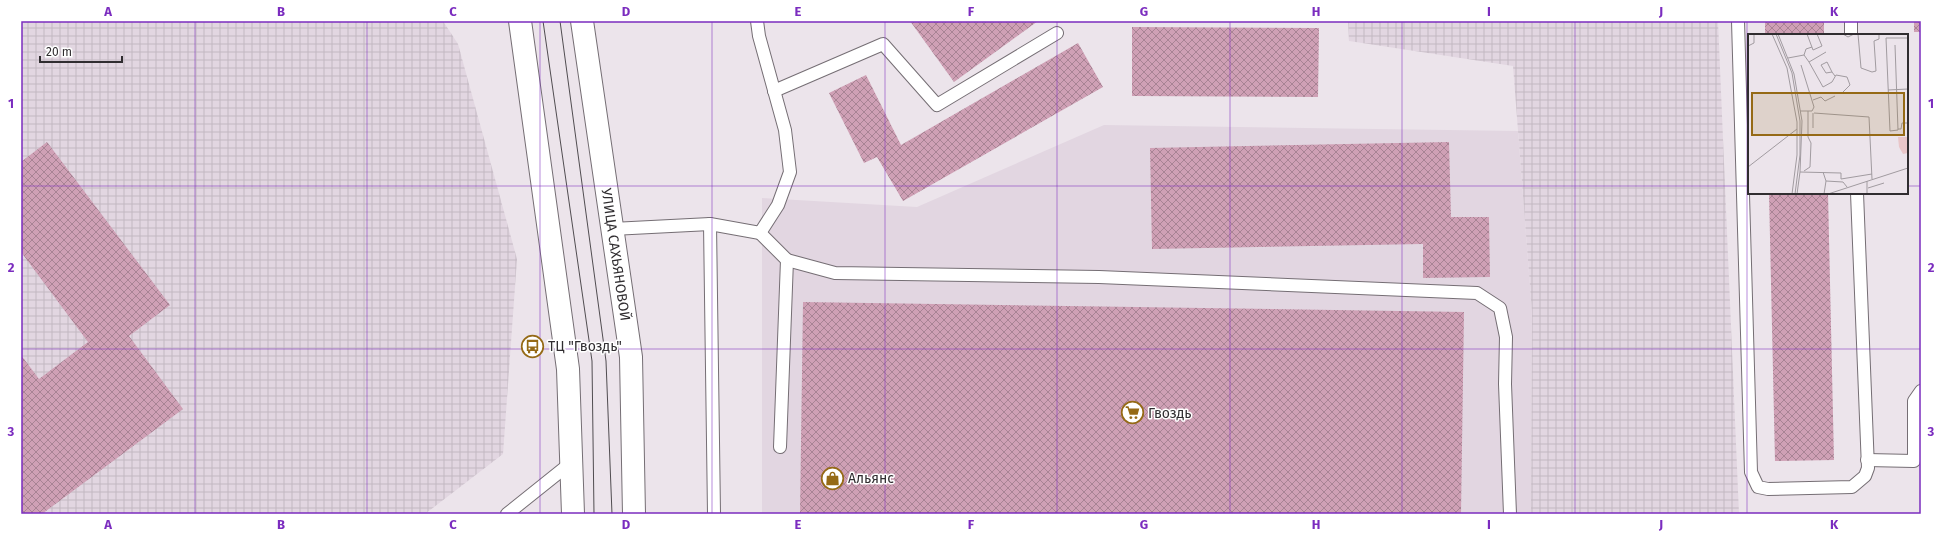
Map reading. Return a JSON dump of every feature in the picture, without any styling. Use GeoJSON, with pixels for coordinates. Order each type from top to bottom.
{"type":"FeatureCollection","features":[{"type":"Feature","properties":{"kind":"main road"},"geometry":{"type":"LineString","coordinates":[[520,21],[568,369],[573,514]]}},
{"type":"Feature","properties":{"kind":"main road","name":"УЛИЦА САХЬЯНОВОЙ"},"geometry":{"type":"LineString","coordinates":[[582,21],[631,357],[634,514]]}},
{"type":"Feature","properties":{"kind":"lane"},"geometry":{"type":"LineString","coordinates":[[757,21],[785,130],[790,172],[778,205],[760,233]]}},
{"type":"Feature","properties":{"kind":"lane"},"geometry":{"type":"LineString","coordinates":[[1738,21],[1751,472],[1758,487],[1768,489],[1852,487],[1865,476],[1867,460],[1857,194]]}},
{"type":"Feature","properties":{"kind":"lane"},"geometry":{"type":"LineString","coordinates":[[1851,21],[1851,34]]}},
{"type":"Feature","properties":{"kind":"lane"},"geometry":{"type":"LineString","coordinates":[[774,91],[883,44],[937,105],[1057,34]]}},
{"type":"Feature","properties":{"kind":"lane"},"geometry":{"type":"LineString","coordinates":[[612,229],[710,224],[760,233],[787,260],[835,273],[1099,277],[1477,293],[1500,308],[1506,337],[1505,384],[1510,514]]}},
{"type":"Feature","properties":{"kind":"lane"},"geometry":{"type":"LineString","coordinates":[[710,224],[714,514]]}},
{"type":"Feature","properties":{"kind":"lane"},"geometry":{"type":"LineString","coordinates":[[780,447],[787,260]]}},
{"type":"Feature","properties":{"kind":"lane"},"geometry":{"type":"LineString","coordinates":[[1867,460],[1914,461],[1914,401],[1921,391]]}},
{"type":"Feature","properties":{"kind":"lane"},"geometry":{"type":"LineString","coordinates":[[507,514],[572,462]]}},
{"type":"Feature","properties":{"kind":"shaded area"},"geometry":{"type":"Polygon","coordinates":[[[21,21],[443,21],[458,44],[517,259],[503,454],[425,514],[21,514],[21,21]]]}},
{"type":"Feature","properties":{"kind":"shaded area"},"geometry":{"type":"Polygon","coordinates":[[[1348,21],[1718,21],[1739,514],[1531,514],[1532,312],[1513,66],[1349,41],[1348,21]]]}},
{"type":"Feature","properties":{"kind":"shaded area"},"geometry":{"type":"Polygon","coordinates":[[[1104,125],[1518,131],[1532,312],[1531,514],[762,514],[762,198],[917,207],[1104,125]]]}},
{"type":"Feature","properties":{"kind":"building"},"geometry":{"type":"Polygon","coordinates":[[[910,21],[1038,21],[954,82],[910,21]]]}},
{"type":"Feature","properties":{"kind":"building"},"geometry":{"type":"Polygon","coordinates":[[[1765,21],[1824,21],[1824,34],[1765,34],[1765,21]]]}},
{"type":"Feature","properties":{"kind":"building"},"geometry":{"type":"Polygon","coordinates":[[[1914,21],[1921,21],[1921,32],[1914,32],[1914,21]]]}},
{"type":"Feature","properties":{"kind":"building"},"geometry":{"type":"Polygon","coordinates":[[[1132,27],[1319,28],[1318,97],[1132,96],[1132,27]]]}},
{"type":"Feature","properties":{"kind":"building"},"geometry":{"type":"Polygon","coordinates":[[[1078,43],[1103,87],[903,201],[877,157],[864,163],[829,93],[866,75],[901,145],[1078,43]]]}},
{"type":"Feature","properties":{"kind":"building"},"geometry":{"type":"Polygon","coordinates":[[[47,142],[170,305],[129,336],[183,409],[42,514],[21,514],[21,355],[39,379],[88,342],[21,252],[21,162],[47,142]]]}},
{"type":"Feature","properties":{"kind":"building"},"geometry":{"type":"Polygon","coordinates":[[[1449,142],[1451,217],[1489,217],[1490,277],[1423,278],[1423,244],[1152,249],[1150,148],[1449,142]]]}},
{"type":"Feature","properties":{"kind":"building"},"geometry":{"type":"Polygon","coordinates":[[[1769,194],[1828,194],[1834,460],[1775,461],[1769,194]]]}},
{"type":"Feature","properties":{"kind":"building","name":"Гвоздь"},"geometry":{"type":"Polygon","coordinates":[[[803,302],[1464,312],[1461,514],[800,514],[803,302]]]}},
{"type":"Feature","properties":{"kind":"tram line"},"geometry":{"type":"LineString","coordinates":[[543,21],[592,361],[594,514]]}},
{"type":"Feature","properties":{"kind":"tram line"},"geometry":{"type":"LineString","coordinates":[[560,21],[606,361],[612,514]]}},
{"type":"Feature","properties":{"kind":"place","name":"ТЦ \"Гвоздь\""},"geometry":{"type":"Point","coordinates":[532,346]}},
{"type":"Feature","properties":{"kind":"place","name":"Гвоздь"},"geometry":{"type":"Point","coordinates":[1132,413]}},
{"type":"Feature","properties":{"kind":"place","name":"Альянс"},"geometry":{"type":"Point","coordinates":[833,478]}}]}
